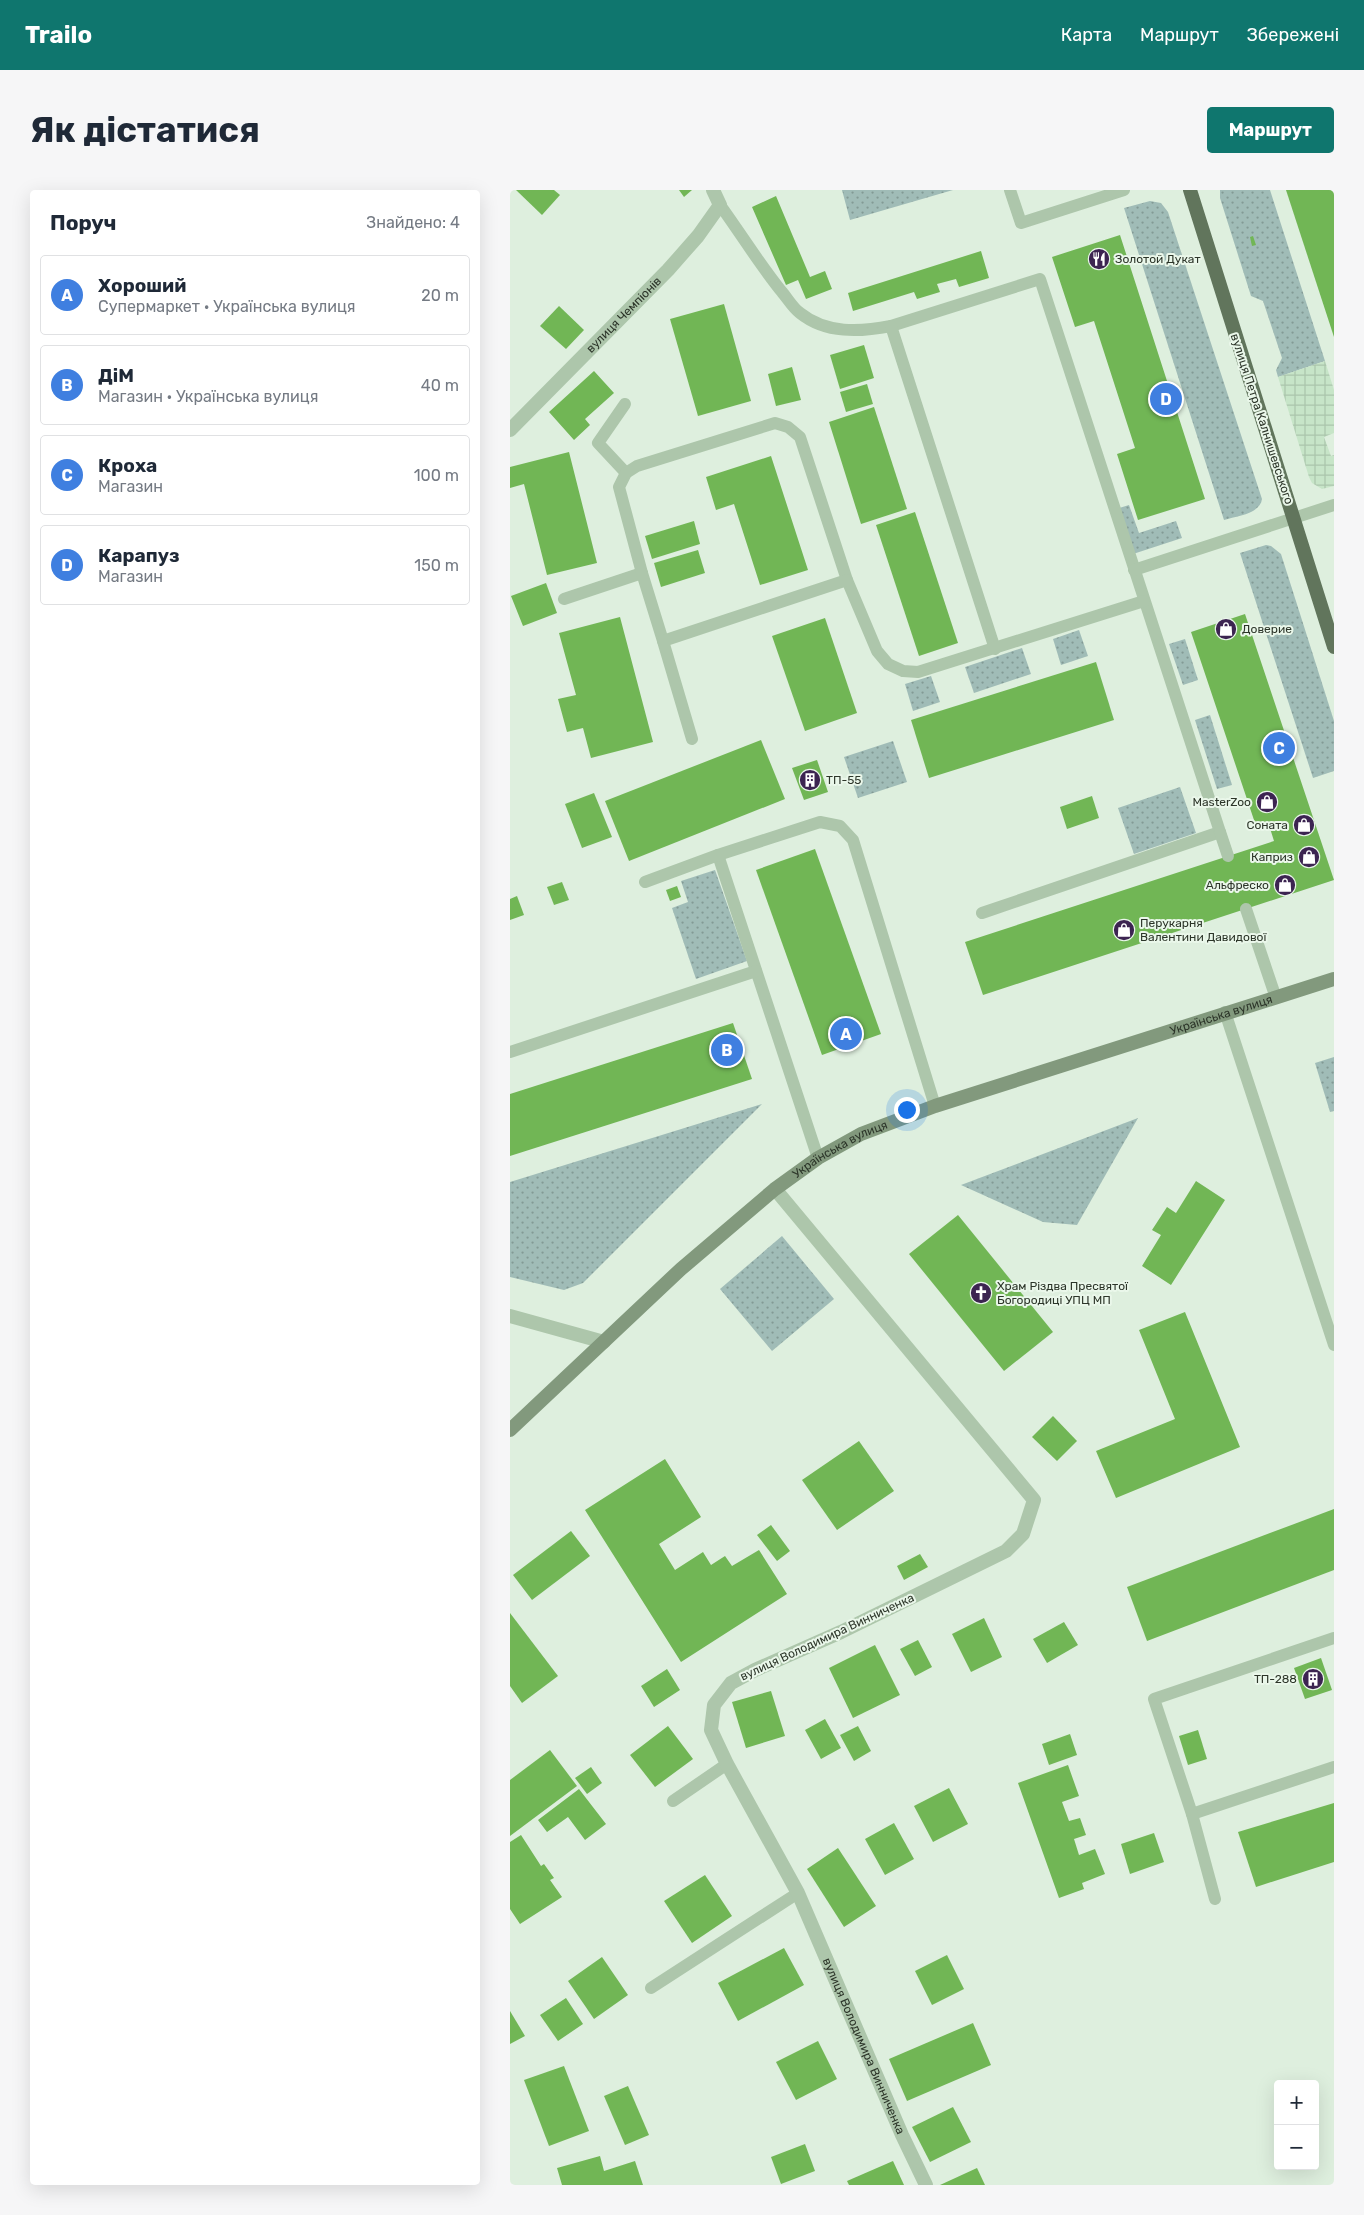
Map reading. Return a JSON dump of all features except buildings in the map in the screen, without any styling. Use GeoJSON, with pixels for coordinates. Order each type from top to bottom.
{"type":"FeatureCollection","features":[{"type":"Feature","properties":{"kind":"main road","name":"вулиця Петра Калнишевського"},"geometry":{"type":"LineString","coordinates":[[1190,190],[1334,648]]}},
{"type":"Feature","properties":{"kind":"main road","name":"Українська вулиця"},"geometry":{"type":"LineString","coordinates":[[510,1430],[681,1269],[775,1189],[818,1158],[861,1134],[935,1106],[1225,1012],[1334,979]]}},
{"type":"Feature","properties":{"kind":"street"},"geometry":{"type":"LineString","coordinates":[[713,190],[720,205]]}},
{"type":"Feature","properties":{"kind":"street","name":"вулиця Чемпіонів"},"geometry":{"type":"LineString","coordinates":[[510,430],[668,270],[698,236],[720,205]]}},
{"type":"Feature","properties":{"kind":"street","name":"вулиця Володимира Винниченка"},"geometry":{"type":"LineString","coordinates":[[775,1189],[1034,1500],[1023,1534],[1006,1551],[841,1632],[755,1670],[731,1683],[714,1705],[711,1730],[727,1764],[798,1893],[902,2135],[926,2185]]}},
{"type":"Feature","properties":{"kind":"street"},"geometry":{"type":"LineString","coordinates":[[510,1316],[604,1342]]}},
{"type":"Feature","properties":{"kind":"lane"},"geometry":{"type":"LineString","coordinates":[[1010,190],[1021,223],[1124,190]]}},
{"type":"Feature","properties":{"kind":"lane"},"geometry":{"type":"LineString","coordinates":[[720,205],[776,286],[799,313],[817,323],[852,331],[891,326],[1040,279],[1228,856]]}},
{"type":"Feature","properties":{"kind":"lane"},"geometry":{"type":"LineString","coordinates":[[891,326],[995,649]]}},
{"type":"Feature","properties":{"kind":"lane"},"geometry":{"type":"LineString","coordinates":[[625,404],[598,443],[626,473]]}},
{"type":"Feature","properties":{"kind":"lane"},"geometry":{"type":"LineString","coordinates":[[692,738],[642,573],[620,487],[626,473],[637,466],[775,423],[788,427],[800,437],[847,580],[877,650],[888,664],[903,671],[918,672],[1144,601]]}},
{"type":"Feature","properties":{"kind":"lane"},"geometry":{"type":"LineString","coordinates":[[1134,570],[1334,505]]}},
{"type":"Feature","properties":{"kind":"lane"},"geometry":{"type":"LineString","coordinates":[[564,599],[642,573]]}},
{"type":"Feature","properties":{"kind":"lane"},"geometry":{"type":"LineString","coordinates":[[663,641],[847,580]]}},
{"type":"Feature","properties":{"kind":"lane"},"geometry":{"type":"LineString","coordinates":[[645,882],[718,855],[820,822],[840,826],[854,840],[935,1106]]}},
{"type":"Feature","properties":{"kind":"lane"},"geometry":{"type":"LineString","coordinates":[[982,913],[1220,832]]}},
{"type":"Feature","properties":{"kind":"lane"},"geometry":{"type":"LineString","coordinates":[[718,855],[818,1158]]}},
{"type":"Feature","properties":{"kind":"lane"},"geometry":{"type":"LineString","coordinates":[[1246,909],[1276,998]]}},
{"type":"Feature","properties":{"kind":"lane"},"geometry":{"type":"LineString","coordinates":[[510,1052],[756,971]]}},
{"type":"Feature","properties":{"kind":"lane"},"geometry":{"type":"LineString","coordinates":[[1225,1012],[1334,1345]]}},
{"type":"Feature","properties":{"kind":"lane"},"geometry":{"type":"LineString","coordinates":[[1215,1900],[1192,1814],[1154,1700],[1334,1638]]}},
{"type":"Feature","properties":{"kind":"lane"},"geometry":{"type":"LineString","coordinates":[[672,1800],[727,1764]]}},
{"type":"Feature","properties":{"kind":"lane"},"geometry":{"type":"LineString","coordinates":[[1192,1814],[1334,1766]]}},
{"type":"Feature","properties":{"kind":"lane"},"geometry":{"type":"LineString","coordinates":[[651,1988],[798,1893]]}},
{"type":"Feature","properties":{"kind":"shaded area"},"geometry":{"type":"Polygon","coordinates":[[[842,190],[953,190],[850,220],[842,190]]]}},
{"type":"Feature","properties":{"kind":"shaded area"},"geometry":{"type":"Polygon","coordinates":[[[1220,190],[1270,190],[1325,361],[1278,377],[1276,370],[1282,358],[1263,301],[1251,296],[1220,198],[1220,190]]]}},
{"type":"Feature","properties":{"kind":"shaded area"},"geometry":{"type":"Polygon","coordinates":[[[1150,201],[1161,203],[1168,212],[1262,499],[1257,508],[1241,516],[1224,520],[1124,208],[1150,201]]]}},
{"type":"Feature","properties":{"kind":"shaded area"},"geometry":{"type":"Polygon","coordinates":[[[1325,361],[1334,390],[1334,433],[1324,437],[1331,456],[1334,455],[1334,486],[1322,489],[1312,483],[1309,477],[1278,377],[1325,361]]]}},
{"type":"Feature","properties":{"kind":"shaded area"},"geometry":{"type":"Polygon","coordinates":[[[1129,505],[1139,533],[1176,521],[1182,538],[1130,555],[1116,509],[1129,505]]]}},
{"type":"Feature","properties":{"kind":"shaded area"},"geometry":{"type":"Polygon","coordinates":[[[1266,545],[1271,546],[1281,554],[1334,721],[1334,771],[1313,778],[1240,553],[1266,545]]]}},
{"type":"Feature","properties":{"kind":"shaded area"},"geometry":{"type":"Polygon","coordinates":[[[1079,630],[1088,656],[1061,665],[1053,639],[1079,630]]]}},
{"type":"Feature","properties":{"kind":"shaded area"},"geometry":{"type":"Polygon","coordinates":[[[1185,639],[1198,680],[1183,685],[1169,644],[1185,639]]]}},
{"type":"Feature","properties":{"kind":"shaded area"},"geometry":{"type":"Polygon","coordinates":[[[1022,648],[1031,674],[974,693],[965,667],[1022,648]]]}},
{"type":"Feature","properties":{"kind":"shaded area"},"geometry":{"type":"Polygon","coordinates":[[[931,676],[940,702],[913,711],[905,684],[931,676]]]}},
{"type":"Feature","properties":{"kind":"shaded area"},"geometry":{"type":"Polygon","coordinates":[[[1210,715],[1232,785],[1217,789],[1195,720],[1210,715]]]}},
{"type":"Feature","properties":{"kind":"shaded area"},"geometry":{"type":"Polygon","coordinates":[[[893,741],[907,782],[858,798],[844,757],[893,741]]]}},
{"type":"Feature","properties":{"kind":"shaded area"},"geometry":{"type":"Polygon","coordinates":[[[1180,787],[1196,833],[1134,854],[1118,808],[1180,787]]]}},
{"type":"Feature","properties":{"kind":"shaded area"},"geometry":{"type":"Polygon","coordinates":[[[715,870],[747,961],[696,979],[672,908],[688,902],[681,881],[715,870]]]}},
{"type":"Feature","properties":{"kind":"shaded area"},"geometry":{"type":"Polygon","coordinates":[[[1334,1057],[1334,1111],[1330,1112],[1315,1063],[1334,1057]]]}},
{"type":"Feature","properties":{"kind":"shaded area"},"geometry":{"type":"Polygon","coordinates":[[[762,1104],[583,1283],[564,1290],[510,1277],[510,1182],[762,1104]]]}},
{"type":"Feature","properties":{"kind":"shaded area"},"geometry":{"type":"Polygon","coordinates":[[[1138,1118],[1077,1225],[1043,1222],[961,1185],[1138,1118]]]}},
{"type":"Feature","properties":{"kind":"shaded area"},"geometry":{"type":"Polygon","coordinates":[[[782,1236],[834,1299],[772,1351],[720,1289],[782,1236]]]}},
{"type":"Feature","properties":{"kind":"place","name":"Золотой Дукат"},"geometry":{"type":"Point","coordinates":[1099,259]}},
{"type":"Feature","properties":{"kind":"place","name":"Карапуз"},"geometry":{"type":"Point","coordinates":[1166,399]}},
{"type":"Feature","properties":{"kind":"place","name":"Доверие"},"geometry":{"type":"Point","coordinates":[1226,629]}},
{"type":"Feature","properties":{"kind":"place","name":"Кроха"},"geometry":{"type":"Point","coordinates":[1279,748]}},
{"type":"Feature","properties":{"kind":"place","name":"ТП-55"},"geometry":{"type":"Point","coordinates":[810,780]}},
{"type":"Feature","properties":{"kind":"place","name":"MasterZoo"},"geometry":{"type":"Point","coordinates":[1267,802]}},
{"type":"Feature","properties":{"kind":"place","name":"Соната"},"geometry":{"type":"Point","coordinates":[1304,825]}},
{"type":"Feature","properties":{"kind":"place","name":"Каприз"},"geometry":{"type":"Point","coordinates":[1309,857]}},
{"type":"Feature","properties":{"kind":"place","name":"Альфреско"},"geometry":{"type":"Point","coordinates":[1285,885]}},
{"type":"Feature","properties":{"kind":"place","name":"Перукарня Валентини Давидової"},"geometry":{"type":"Point","coordinates":[1124,930]}},
{"type":"Feature","properties":{"kind":"place","name":"Хороший"},"geometry":{"type":"Point","coordinates":[846,1034]}},
{"type":"Feature","properties":{"kind":"place","name":"ДіМ"},"geometry":{"type":"Point","coordinates":[727,1050]}},
{"type":"Feature","properties":{"kind":"place","name":"Храм Різдва Пресвятої Богородиці УПЦ МП"},"geometry":{"type":"Point","coordinates":[981,1293]}},
{"type":"Feature","properties":{"kind":"place","name":"ТП-288"},"geometry":{"type":"Point","coordinates":[1313,1679]}}]}
